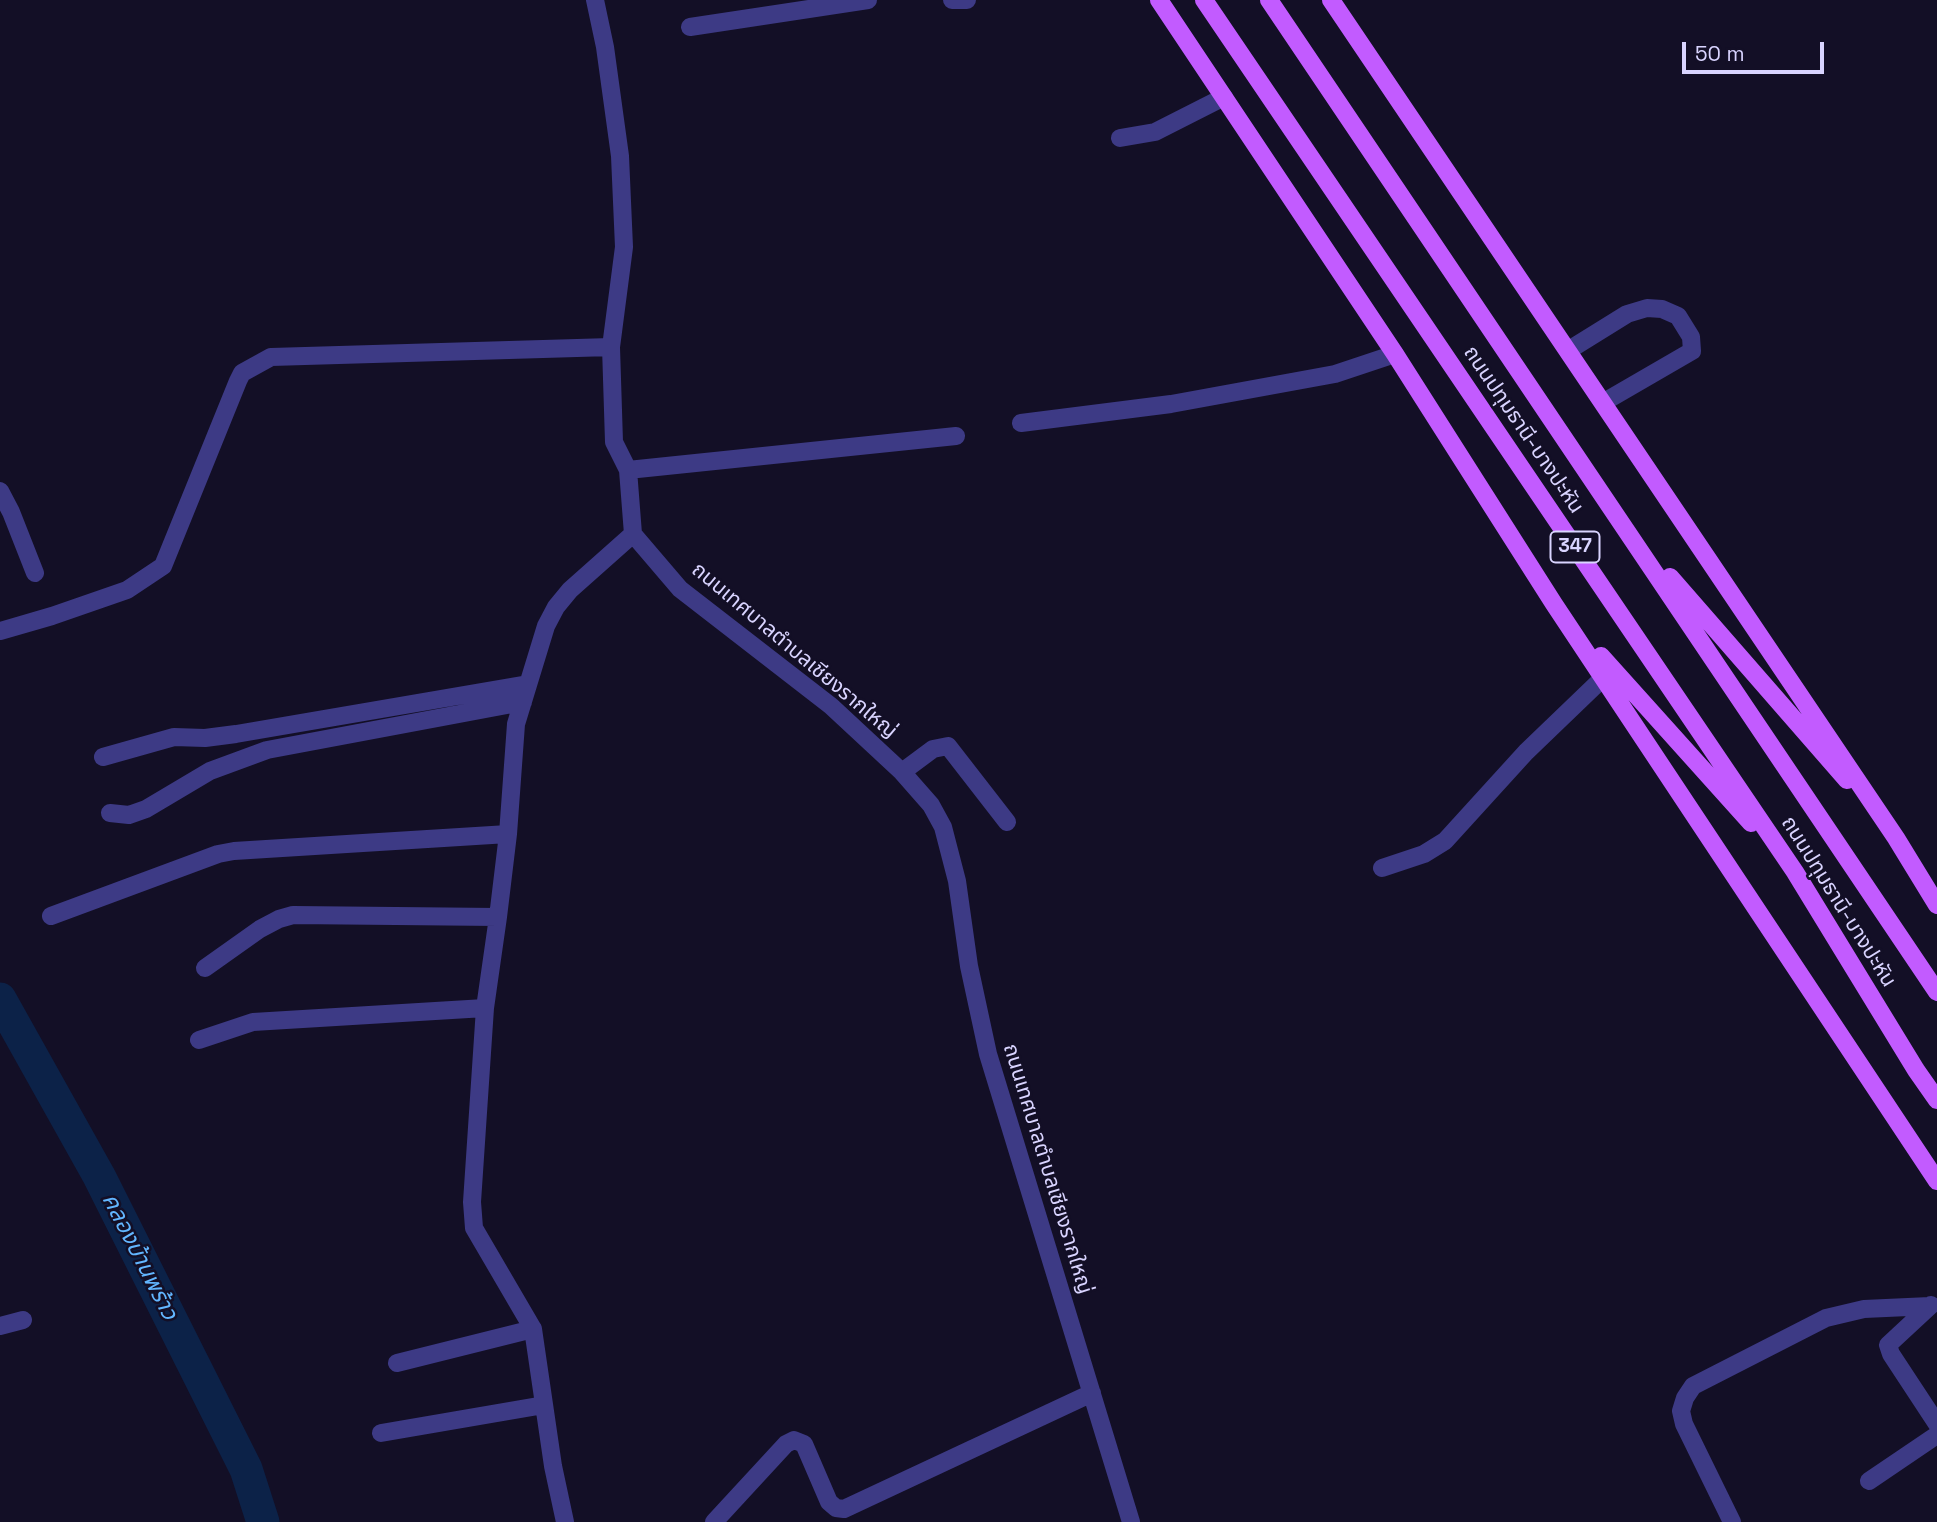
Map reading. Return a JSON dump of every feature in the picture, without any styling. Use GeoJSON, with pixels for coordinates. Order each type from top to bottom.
{"type":"FeatureCollection","features":[{"type":"Feature","properties":{"kind":"main road","name":"347"},"geometry":{"type":"LineString","coordinates":[[1159,0],[1395,354],[1554,604],[1937,1181]]}},
{"type":"Feature","properties":{"kind":"main road","name":"ถนนปทุมธานี-บางปะหัน"},"geometry":{"type":"LineString","coordinates":[[1204,0],[1795,872],[1937,1100]]}},
{"type":"Feature","properties":{"kind":"main road","name":"ถนนปทุมธานี-บางปะหัน"},"geometry":{"type":"LineString","coordinates":[[1269,0],[1937,992]]}},
{"type":"Feature","properties":{"kind":"main road"},"geometry":{"type":"LineString","coordinates":[[1331,0],[1896,838],[1937,905]]}},
{"type":"Feature","properties":{"kind":"main road"},"geometry":{"type":"LineString","coordinates":[[1619,519],[1896,838]]}},
{"type":"Feature","properties":{"kind":"main road"},"geometry":{"type":"LineString","coordinates":[[1554,604],[1795,872]]}},
{"type":"Feature","properties":{"kind":"street"},"geometry":{"type":"LineString","coordinates":[[565,1522],[553,1466],[533,1329],[474,1228],[472,1202],[485,1008],[508,834],[516,724],[547,626],[556,607],[570,590],[633,534],[628,470],[614,442],[611,347],[624,247],[620,156],[605,47],[595,0]]}},
{"type":"Feature","properties":{"kind":"street"},"geometry":{"type":"LineString","coordinates":[[690,27],[867,0]]}},
{"type":"Feature","properties":{"kind":"street"},"geometry":{"type":"LineString","coordinates":[[952,0],[967,0]]}},
{"type":"Feature","properties":{"kind":"street"},"geometry":{"type":"LineString","coordinates":[[1120,138],[1155,132],[1224,97]]}},
{"type":"Feature","properties":{"kind":"street"},"geometry":{"type":"LineString","coordinates":[[1569,350],[1627,314],[1647,308],[1662,309],[1678,316],[1691,337],[1692,351],[1604,402]]}},
{"type":"Feature","properties":{"kind":"street"},"geometry":{"type":"LineString","coordinates":[[0,631],[52,617],[127,590],[163,566],[242,373],[271,357],[611,347]]}},
{"type":"Feature","properties":{"kind":"street"},"geometry":{"type":"LineString","coordinates":[[1021,423],[1185,402],[1335,374],[1395,354]]}},
{"type":"Feature","properties":{"kind":"street"},"geometry":{"type":"LineString","coordinates":[[628,470],[956,436]]}},
{"type":"Feature","properties":{"kind":"street"},"geometry":{"type":"LineString","coordinates":[[0,491],[35,573]]}},
{"type":"Feature","properties":{"kind":"street","name":"ถนนเทศบาลตำบลเชียงรากใหญ่"},"geometry":{"type":"LineString","coordinates":[[633,534],[681,589],[831,706],[902,772],[931,805],[943,827],[957,881],[969,966],[988,1054],[1131,1522]]}},
{"type":"Feature","properties":{"kind":"street"},"geometry":{"type":"LineString","coordinates":[[1381,868],[1424,854],[1445,841],[1526,752],[1604,677]]}},
{"type":"Feature","properties":{"kind":"street"},"geometry":{"type":"LineString","coordinates":[[103,757],[174,737],[205,738],[236,734],[528,684]]}},
{"type":"Feature","properties":{"kind":"street"},"geometry":{"type":"LineString","coordinates":[[110,813],[129,815],[146,809],[210,771],[267,750],[523,702]]}},
{"type":"Feature","properties":{"kind":"street"},"geometry":{"type":"LineString","coordinates":[[902,772],[933,749],[948,746],[1007,822]]}},
{"type":"Feature","properties":{"kind":"street"},"geometry":{"type":"LineString","coordinates":[[51,916],[218,854],[234,851],[508,834]]}},
{"type":"Feature","properties":{"kind":"street"},"geometry":{"type":"LineString","coordinates":[[205,968],[260,929],[293,915],[498,917]]}},
{"type":"Feature","properties":{"kind":"street"},"geometry":{"type":"LineString","coordinates":[[199,1040],[253,1022],[485,1008]]}},
{"type":"Feature","properties":{"kind":"street"},"geometry":{"type":"LineString","coordinates":[[1934,1305],[1888,1345],[1891,1354],[1937,1423]]}},
{"type":"Feature","properties":{"kind":"street"},"geometry":{"type":"LineString","coordinates":[[1732,1522],[1684,1424],[1681,1411],[1693,1386],[1826,1318],[1864,1309],[1934,1305]]}},
{"type":"Feature","properties":{"kind":"street"},"geometry":{"type":"LineString","coordinates":[[0,1326],[23,1320]]}},
{"type":"Feature","properties":{"kind":"street"},"geometry":{"type":"LineString","coordinates":[[397,1363],[533,1329]]}},
{"type":"Feature","properties":{"kind":"street"},"geometry":{"type":"LineString","coordinates":[[714,1522],[786,1444],[794,1440],[804,1444],[829,1502],[836,1508],[844,1509],[1092,1393]]}},
{"type":"Feature","properties":{"kind":"street"},"geometry":{"type":"LineString","coordinates":[[381,1433],[544,1405]]}},
{"type":"Feature","properties":{"kind":"street"},"geometry":{"type":"LineString","coordinates":[[1869,1481],[1937,1435]]}},
{"type":"Feature","properties":{"kind":"waterway","name":"คลองบ้านพร้าว"},"geometry":{"type":"LineString","coordinates":[[0,999],[99,1176],[246,1469],[263,1522]]}}]}
